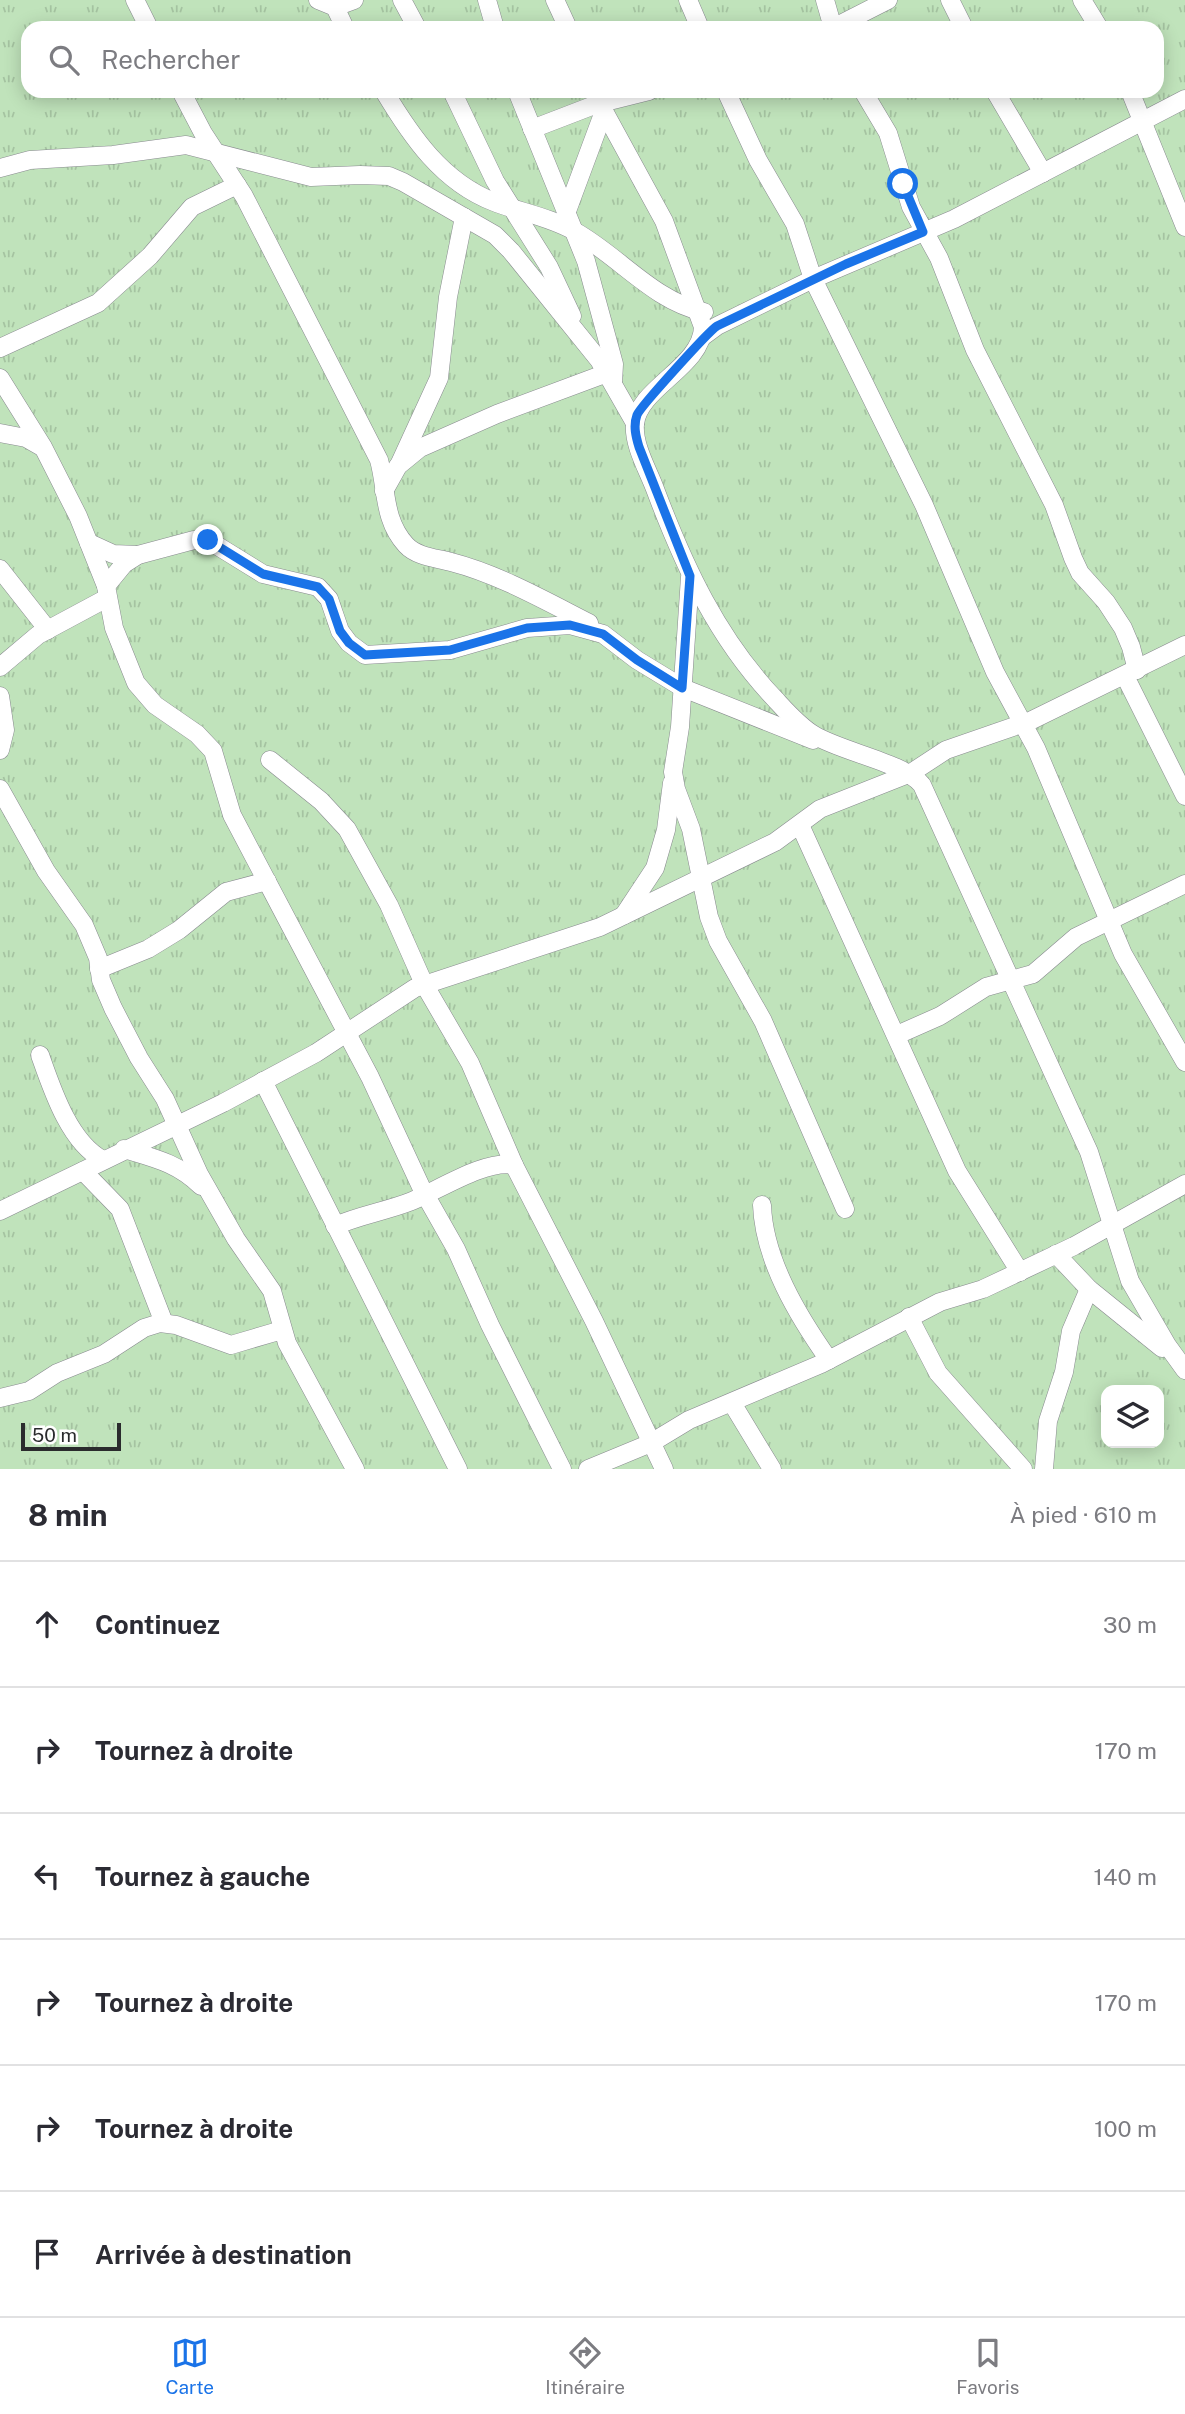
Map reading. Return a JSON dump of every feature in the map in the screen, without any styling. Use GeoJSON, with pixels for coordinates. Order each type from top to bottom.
{"type":"FeatureCollection","features":[{"type":"Feature","properties":{"kind":"street"},"geometry":{"type":"LineString","coordinates":[[135,0],[146,21]]}},
{"type":"Feature","properties":{"kind":"street"},"geometry":{"type":"LineString","coordinates":[[340,21],[327,3],[354,0]]}},
{"type":"Feature","properties":{"kind":"street"},"geometry":{"type":"LineString","coordinates":[[402,0],[413,21]]}},
{"type":"Feature","properties":{"kind":"street"},"geometry":{"type":"LineString","coordinates":[[487,0],[493,21]]}},
{"type":"Feature","properties":{"kind":"street"},"geometry":{"type":"LineString","coordinates":[[555,0],[565,21]]}},
{"type":"Feature","properties":{"kind":"street"},"geometry":{"type":"LineString","coordinates":[[688,0],[697,21]]}},
{"type":"Feature","properties":{"kind":"street"},"geometry":{"type":"LineString","coordinates":[[825,0],[831,21]]}},
{"type":"Feature","properties":{"kind":"street"},"geometry":{"type":"LineString","coordinates":[[847,21],[888,0]]}},
{"type":"Feature","properties":{"kind":"street"},"geometry":{"type":"LineString","coordinates":[[950,0],[960,21]]}},
{"type":"Feature","properties":{"kind":"street"},"geometry":{"type":"LineString","coordinates":[[1082,0],[1095,21]]}},
{"type":"Feature","properties":{"kind":"street"},"geometry":{"type":"LineString","coordinates":[[185,98],[214,151],[237,185],[379,460],[383,494],[392,523],[413,550],[492,575],[592,624],[637,660],[682,688],[799,736],[911,774],[922,785],[1089,1152],[1130,1281],[1182,1366]]}},
{"type":"Feature","properties":{"kind":"street"},"geometry":{"type":"LineString","coordinates":[[388,98],[417,144],[469,189],[510,208],[575,231],[653,288],[699,311],[735,318]]}},
{"type":"Feature","properties":{"kind":"street"},"geometry":{"type":"LineString","coordinates":[[455,98],[510,208],[549,267],[579,333]]}},
{"type":"Feature","properties":{"kind":"street"},"geometry":{"type":"LineString","coordinates":[[520,98],[575,231],[610,344],[614,364],[610,378]]}},
{"type":"Feature","properties":{"kind":"street"},"geometry":{"type":"LineString","coordinates":[[532,129],[598,103],[619,98]]}},
{"type":"Feature","properties":{"kind":"street"},"geometry":{"type":"LineString","coordinates":[[729,98],[758,160],[795,224],[813,279],[924,505],[995,672],[1024,723],[1070,825],[1123,954],[1185,1062]]}},
{"type":"Feature","properties":{"kind":"street"},"geometry":{"type":"LineString","coordinates":[[867,98],[888,134],[911,207],[939,258],[975,350],[1054,505],[1076,565],[1123,628],[1131,673],[1185,796]]}},
{"type":"Feature","properties":{"kind":"street"},"geometry":{"type":"LineString","coordinates":[[999,98],[1043,173]]}},
{"type":"Feature","properties":{"kind":"street"},"geometry":{"type":"LineString","coordinates":[[1133,98],[1185,227]]}},
{"type":"Feature","properties":{"kind":"street"},"geometry":{"type":"LineString","coordinates":[[702,337],[813,279],[923,232],[1043,173],[1185,99]]}},
{"type":"Feature","properties":{"kind":"street"},"geometry":{"type":"LineString","coordinates":[[567,211],[598,103]]}},
{"type":"Feature","properties":{"kind":"street"},"geometry":{"type":"LineString","coordinates":[[598,103],[664,221],[704,327],[702,337],[684,363],[642,406],[635,423]]}},
{"type":"Feature","properties":{"kind":"street"},"geometry":{"type":"LineString","coordinates":[[0,168],[30,160],[113,155],[167,145],[186,145],[311,177],[389,177],[419,190],[495,235],[579,333],[610,378],[635,423],[645,463],[690,576],[721,630],[758,680],[800,725],[840,748]]}},
{"type":"Feature","properties":{"kind":"street"},"geometry":{"type":"LineString","coordinates":[[0,348],[98,303],[150,256],[192,207],[237,185]]}},
{"type":"Feature","properties":{"kind":"street"},"geometry":{"type":"LineString","coordinates":[[383,494],[439,378],[447,307],[464,217]]}},
{"type":"Feature","properties":{"kind":"street"},"geometry":{"type":"LineString","coordinates":[[0,378],[43,447],[89,542],[106,592],[114,628],[136,683],[155,705],[197,734],[213,751],[232,815],[347,1034],[425,1195],[456,1249],[490,1325],[562,1469]]}},
{"type":"Feature","properties":{"kind":"street"},"geometry":{"type":"LineString","coordinates":[[398,466],[420,448],[454,432],[610,378]]}},
{"type":"Feature","properties":{"kind":"street"},"geometry":{"type":"LineString","coordinates":[[0,433],[26,438],[43,447]]}},
{"type":"Feature","properties":{"kind":"street"},"geometry":{"type":"LineString","coordinates":[[89,542],[113,554],[138,555],[194,540],[208,540],[263,574],[318,587],[329,599],[340,631],[349,643],[369,656],[450,650],[504,633],[555,625],[603,634]]}},
{"type":"Feature","properties":{"kind":"street"},"geometry":{"type":"LineString","coordinates":[[0,667],[48,629],[106,592],[124,565],[138,555]]}},
{"type":"Feature","properties":{"kind":"street"},"geometry":{"type":"LineString","coordinates":[[0,569],[48,629]]}},
{"type":"Feature","properties":{"kind":"street"},"geometry":{"type":"LineString","coordinates":[[623,916],[648,881],[658,859],[666,830],[682,688],[690,576]]}},
{"type":"Feature","properties":{"kind":"street"},"geometry":{"type":"LineString","coordinates":[[0,1211],[263,1082],[347,1034],[424,984],[504,957],[570,939],[623,916],[775,842],[828,805],[911,774],[946,750],[1024,723],[1185,645]]}},
{"type":"Feature","properties":{"kind":"street"},"geometry":{"type":"LineString","coordinates":[[0,696],[5,730],[0,750]]}},
{"type":"Feature","properties":{"kind":"street"},"geometry":{"type":"LineString","coordinates":[[270,760],[321,801],[347,829],[399,923],[424,984],[470,1063],[514,1165],[594,1321],[664,1469]]}},
{"type":"Feature","properties":{"kind":"street"},"geometry":{"type":"LineString","coordinates":[[673,772],[691,829],[704,900],[718,941],[763,1021],[845,1209]]}},
{"type":"Feature","properties":{"kind":"street"},"geometry":{"type":"LineString","coordinates":[[0,789],[46,871],[84,925],[98,958],[99,969],[113,1008],[139,1058],[165,1099],[213,1198],[272,1291],[282,1330],[355,1469]]}},
{"type":"Feature","properties":{"kind":"street"},"geometry":{"type":"LineString","coordinates":[[800,825],[957,1171],[1020,1272]]}},
{"type":"Feature","properties":{"kind":"street"},"geometry":{"type":"LineString","coordinates":[[99,969],[148,949],[180,930],[210,902],[226,892],[267,881]]}},
{"type":"Feature","properties":{"kind":"street"},"geometry":{"type":"LineString","coordinates":[[897,1035],[940,1016],[973,993],[1033,974],[1068,942],[1185,884]]}},
{"type":"Feature","properties":{"kind":"street"},"geometry":{"type":"LineString","coordinates":[[40,1055],[72,1126],[89,1150],[103,1160]]}},
{"type":"Feature","properties":{"kind":"street"},"geometry":{"type":"LineString","coordinates":[[263,1082],[458,1469]]}},
{"type":"Feature","properties":{"kind":"street"},"geometry":{"type":"LineString","coordinates":[[124,1149],[166,1160],[186,1171],[213,1198]]}},
{"type":"Feature","properties":{"kind":"street"},"geometry":{"type":"LineString","coordinates":[[335,1226],[425,1195],[483,1169],[498,1164],[514,1165]]}},
{"type":"Feature","properties":{"kind":"street"},"geometry":{"type":"LineString","coordinates":[[83,1171],[120,1209],[164,1323]]}},
{"type":"Feature","properties":{"kind":"street"},"geometry":{"type":"LineString","coordinates":[[588,1469],[651,1443],[679,1425],[829,1360],[909,1317],[1020,1272],[1185,1184]]}},
{"type":"Feature","properties":{"kind":"street"},"geometry":{"type":"LineString","coordinates":[[762,1205],[766,1236],[778,1270],[829,1360]]}},
{"type":"Feature","properties":{"kind":"street"},"geometry":{"type":"LineString","coordinates":[[1056,1254],[1089,1289],[1182,1366]]}},
{"type":"Feature","properties":{"kind":"street"},"geometry":{"type":"LineString","coordinates":[[1044,1469],[1048,1421],[1064,1372],[1071,1331],[1089,1289]]}},
{"type":"Feature","properties":{"kind":"street"},"geometry":{"type":"LineString","coordinates":[[909,1317],[938,1373],[1023,1469]]}},
{"type":"Feature","properties":{"kind":"street"},"geometry":{"type":"LineString","coordinates":[[0,1398],[21,1395],[57,1373],[119,1347],[144,1328],[164,1323],[231,1345],[242,1344],[282,1330]]}},
{"type":"Feature","properties":{"kind":"street"},"geometry":{"type":"LineString","coordinates":[[732,1403],[772,1469]]}},
{"type":"Feature","properties":{"kind":"green space"},"geometry":{"type":"Polygon","coordinates":[[[0,0],[1185,0],[1185,1469],[0,1469],[0,0]]]}},
{"type":"Feature","properties":{"kind":"route"},"geometry":{"type":"LineString","coordinates":[[208,540],[263,574],[318,587],[329,599],[340,631],[349,643],[365,655],[450,650],[527,628],[570,625],[603,634],[653,671],[682,688],[690,576],[639,447],[635,429],[638,412],[684,363],[702,337],[717,326],[801,284],[923,232],[903,184]]}}]}
